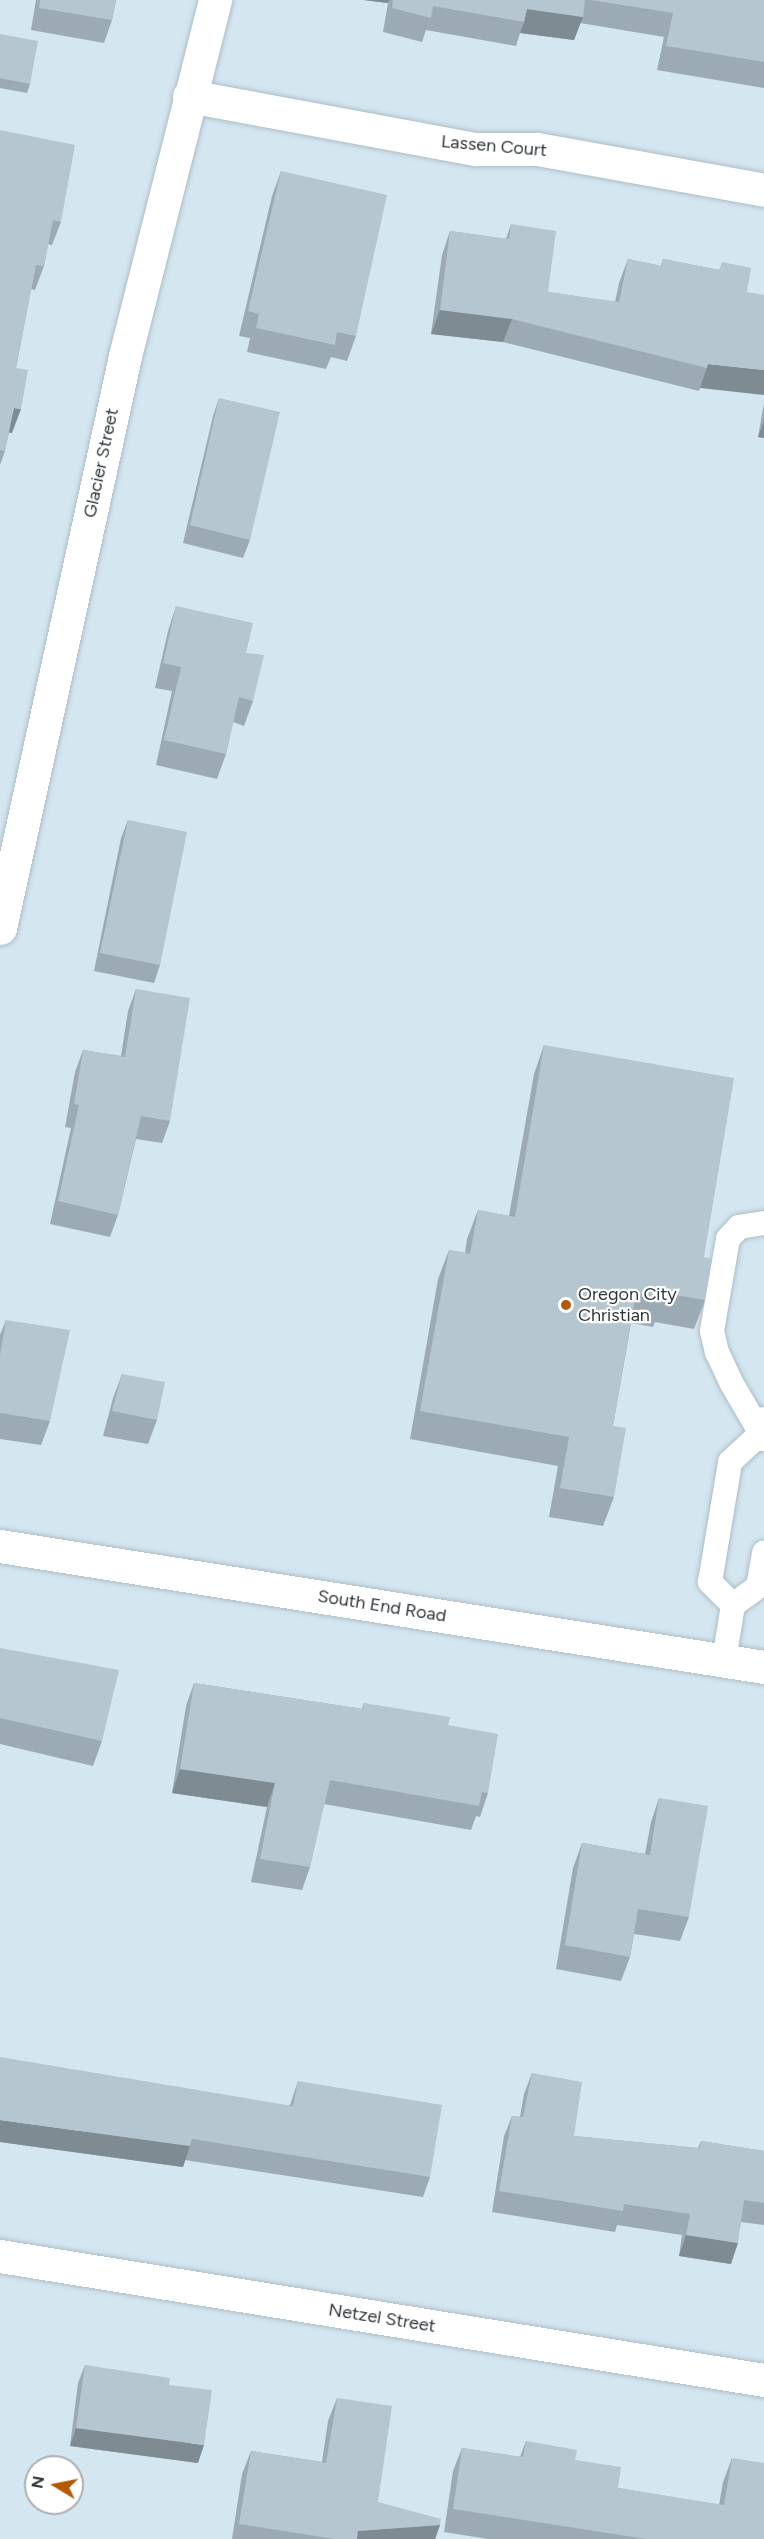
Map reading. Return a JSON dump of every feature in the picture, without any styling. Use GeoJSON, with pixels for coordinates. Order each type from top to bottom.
{"type":"FeatureCollection","features":[{"type":"Feature","properties":{"kind":"street","name":"Glacier Street"},"geometry":{"type":"LineString","coordinates":[[0,928],[124,356],[215,0]]}},
{"type":"Feature","properties":{"kind":"street","name":"Lassen Court"},"geometry":{"type":"LineString","coordinates":[[189,96],[477,149],[537,148],[764,190]]}},
{"type":"Feature","properties":{"kind":"street","name":"South End Road"},"geometry":{"type":"LineString","coordinates":[[0,1546],[764,1667]]}},
{"type":"Feature","properties":{"kind":"street","name":"Netzel Street"},"geometry":{"type":"LineString","coordinates":[[1,2263],[764,2380]]}},
{"type":"Feature","properties":{"kind":"lane"},"geometry":{"type":"LineString","coordinates":[[762,1436],[717,1352],[712,1331],[728,1239],[739,1227],[764,1223]]}},
{"type":"Feature","properties":{"kind":"lane"},"geometry":{"type":"LineString","coordinates":[[733,1605],[710,1582],[729,1462],[762,1436],[764,1410]]}},
{"type":"Feature","properties":{"kind":"lane"},"geometry":{"type":"LineString","coordinates":[[724,1660],[733,1605],[758,1587],[764,1553]]}},
{"type":"Feature","properties":{"kind":"building"},"geometry":{"type":"Polygon","coordinates":[[[40,0],[116,0],[112,20],[39,8],[40,0]]]}},
{"type":"Feature","properties":{"kind":"building"},"geometry":{"type":"Polygon","coordinates":[[[393,0],[585,0],[583,17],[527,9],[524,22],[433,6],[431,18],[392,8],[393,0]]]}},
{"type":"Feature","properties":{"kind":"building"},"geometry":{"type":"Polygon","coordinates":[[[591,0],[764,0],[764,62],[666,46],[673,13],[591,0]]]}},
{"type":"Feature","properties":{"kind":"building"},"geometry":{"type":"Polygon","coordinates":[[[0,34],[38,41],[30,84],[0,78],[0,34]]]}},
{"type":"Feature","properties":{"kind":"building"},"geometry":{"type":"Polygon","coordinates":[[[0,130],[75,145],[61,222],[53,220],[44,266],[36,265],[16,368],[28,370],[21,409],[14,408],[5,451],[0,450],[0,130]]]}},
{"type":"Feature","properties":{"kind":"building"},"geometry":{"type":"Polygon","coordinates":[[[281,171],[387,195],[356,336],[337,332],[335,345],[256,328],[259,314],[248,311],[281,171]]]}},
{"type":"Feature","properties":{"kind":"building"},"geometry":{"type":"Polygon","coordinates":[[[511,224],[556,231],[548,292],[619,302],[628,259],[662,266],[663,259],[719,270],[722,262],[751,268],[747,292],[764,295],[764,370],[708,364],[707,368],[512,319],[440,310],[450,231],[509,239],[511,224]]]}},
{"type":"Feature","properties":{"kind":"building"},"geometry":{"type":"Polygon","coordinates":[[[219,398],[280,412],[250,540],[190,525],[219,398]]]}},
{"type":"Feature","properties":{"kind":"building"},"geometry":{"type":"Polygon","coordinates":[[[176,606],[253,623],[246,653],[264,655],[253,701],[239,697],[226,754],[164,740],[181,667],[163,663],[176,606]]]}},
{"type":"Feature","properties":{"kind":"building"},"geometry":{"type":"Polygon","coordinates":[[[128,820],[187,832],[160,965],[100,953],[128,820]]]}},
{"type":"Feature","properties":{"kind":"building"},"geometry":{"type":"Polygon","coordinates":[[[136,989],[190,998],[170,1121],[141,1116],[118,1215],[58,1201],[79,1105],[74,1104],[83,1050],[125,1057],[136,989]]]}},
{"type":"Feature","properties":{"kind":"building","name":"Oregon City Christian"},"geometry":{"type":"Polygon","coordinates":[[[544,1045],[734,1078],[704,1257],[712,1259],[705,1300],[664,1293],[663,1298],[636,1293],[613,1426],[626,1428],[614,1497],[560,1488],[569,1437],[420,1411],[449,1250],[470,1254],[478,1210],[515,1217],[544,1045]]]}},
{"type":"Feature","properties":{"kind":"building"},"geometry":{"type":"Polygon","coordinates":[[[6,1320],[70,1330],[50,1421],[0,1413],[0,1355],[6,1320]]]}},
{"type":"Feature","properties":{"kind":"building"},"geometry":{"type":"Polygon","coordinates":[[[122,1374],[165,1382],[157,1420],[112,1411],[122,1374]]]}},
{"type":"Feature","properties":{"kind":"building"},"geometry":{"type":"Polygon","coordinates":[[[0,1648],[119,1670],[102,1741],[0,1718],[0,1648]]]}},
{"type":"Feature","properties":{"kind":"building"},"geometry":{"type":"Polygon","coordinates":[[[194,1683],[363,1709],[364,1703],[450,1717],[448,1725],[498,1734],[488,1793],[482,1792],[479,1806],[330,1780],[310,1867],[260,1859],[275,1783],[180,1769],[194,1683]]]}},
{"type":"Feature","properties":{"kind":"building"},"geometry":{"type":"Polygon","coordinates":[[[659,1798],[708,1806],[689,1917],[638,1909],[630,1957],[565,1945],[582,1843],[650,1855],[659,1798]]]}},
{"type":"Feature","properties":{"kind":"building"},"geometry":{"type":"Polygon","coordinates":[[[0,2057],[293,2106],[298,2081],[442,2105],[430,2177],[192,2139],[190,2146],[0,2120],[0,2057]]]}},
{"type":"Feature","properties":{"kind":"building"},"geometry":{"type":"Polygon","coordinates":[[[532,2073],[582,2082],[574,2136],[700,2148],[701,2141],[764,2151],[764,2203],[744,2200],[738,2243],[686,2235],[690,2214],[624,2204],[623,2211],[499,2191],[512,2116],[523,2117],[532,2073]]]}},
{"type":"Feature","properties":{"kind":"building"},"geometry":{"type":"Polygon","coordinates":[[[85,2365],[170,2378],[169,2385],[212,2390],[204,2445],[76,2428],[85,2365]]]}},
{"type":"Feature","properties":{"kind":"building"},"geometry":{"type":"Polygon","coordinates":[[[337,2398],[392,2406],[378,2502],[441,2519],[440,2525],[358,2531],[357,2539],[335,2539],[239,2524],[251,2451],[326,2463],[337,2398]]]}},
{"type":"Feature","properties":{"kind":"building"},"geometry":{"type":"Polygon","coordinates":[[[526,2441],[577,2450],[575,2460],[621,2467],[618,2488],[724,2505],[732,2458],[764,2463],[764,2539],[646,2539],[453,2509],[462,2448],[523,2457],[526,2441]]]}},
{"type":"Feature","properties":{"kind":"place","name":"Oregon City Christian"},"geometry":{"type":"Point","coordinates":[566,1305]}}]}
